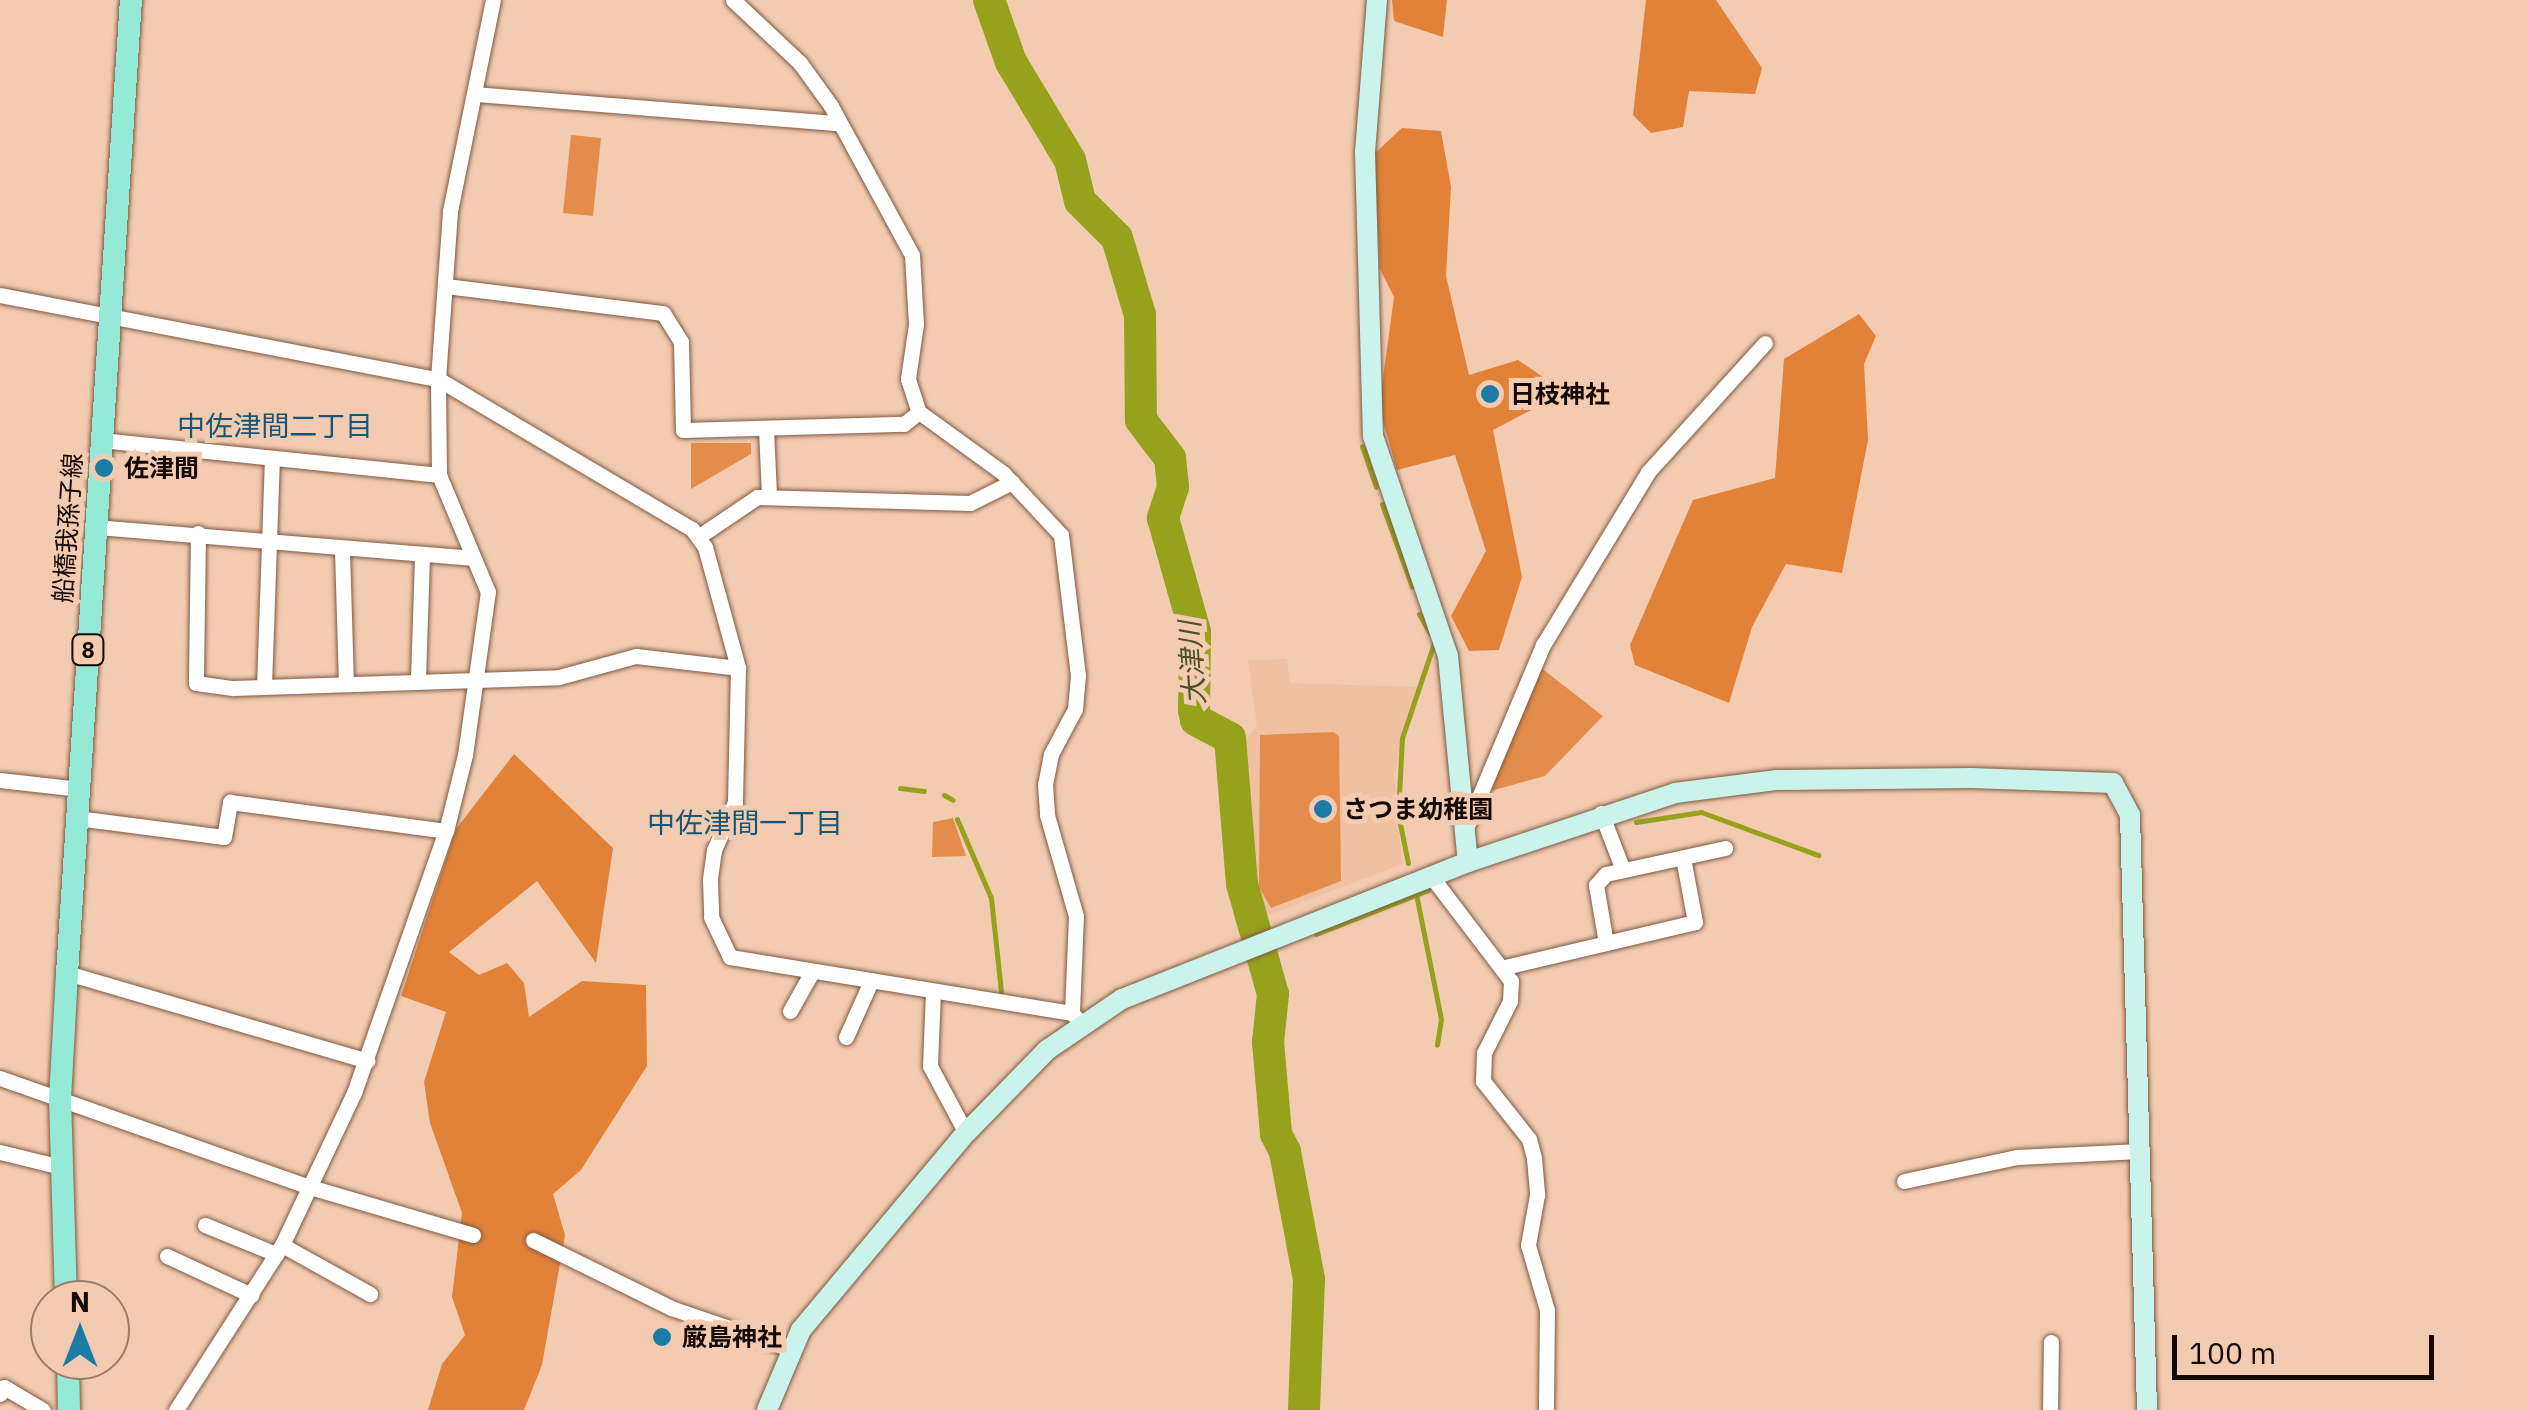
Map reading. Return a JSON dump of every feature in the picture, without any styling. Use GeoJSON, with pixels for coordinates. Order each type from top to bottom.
{"type":"FeatureCollection","features":[{"type":"Feature","properties":{"kind":"main road","name":"船橋我孫子線"},"geometry":{"type":"LineString","coordinates":[[65,1280],[60,1099],[66,973],[131,0]]}},
{"type":"Feature","properties":{"kind":"main road"},"geometry":{"type":"LineString","coordinates":[[68,1380],[69,1410]]}},
{"type":"Feature","properties":{"kind":"street"},"geometry":{"type":"LineString","coordinates":[[176,1410],[279,1250],[310,1187],[368,1061],[446,831],[488,592],[439,475],[438,378],[450,210],[494,0]]}},
{"type":"Feature","properties":{"kind":"street"},"geometry":{"type":"LineString","coordinates":[[733,0],[800,63],[912,256],[916,324],[908,379],[919,412],[1012,482],[1060,535],[1065,549],[1078,675],[1075,709],[1051,754],[1045,784],[1046,815],[1076,916],[1077,1018]]}},
{"type":"Feature","properties":{"kind":"street"},"geometry":{"type":"LineString","coordinates":[[1377,0],[1365,152],[1373,436],[1448,656],[1468,862]]}},
{"type":"Feature","properties":{"kind":"street"},"geometry":{"type":"LineString","coordinates":[[475,94],[838,123]]}},
{"type":"Feature","properties":{"kind":"street"},"geometry":{"type":"LineString","coordinates":[[446,286],[663,313],[681,342],[683,430],[904,424],[919,412]]}},
{"type":"Feature","properties":{"kind":"street"},"geometry":{"type":"LineString","coordinates":[[0,295],[438,378],[698,536],[738,668],[735,802],[714,850],[710,880],[711,917],[730,957]]}},
{"type":"Feature","properties":{"kind":"street"},"geometry":{"type":"LineString","coordinates":[[1465,831],[1543,645],[1648,472],[1766,344]]}},
{"type":"Feature","properties":{"kind":"street"},"geometry":{"type":"LineString","coordinates":[[766,429],[769,496]]}},
{"type":"Feature","properties":{"kind":"street"},"geometry":{"type":"LineString","coordinates":[[101,440],[439,475]]}},
{"type":"Feature","properties":{"kind":"street"},"geometry":{"type":"LineString","coordinates":[[264,686],[266,540],[272,458]]}},
{"type":"Feature","properties":{"kind":"street"},"geometry":{"type":"LineString","coordinates":[[698,536],[757,497],[970,503],[1012,482]]}},
{"type":"Feature","properties":{"kind":"street"},"geometry":{"type":"LineString","coordinates":[[96,527],[472,558]]}},
{"type":"Feature","properties":{"kind":"street"},"geometry":{"type":"LineString","coordinates":[[198,533],[196,683],[264,686],[418,678],[559,677],[636,656],[738,668]]}},
{"type":"Feature","properties":{"kind":"street"},"geometry":{"type":"LineString","coordinates":[[342,550],[346,684]]}},
{"type":"Feature","properties":{"kind":"street"},"geometry":{"type":"LineString","coordinates":[[418,678],[422,555]]}},
{"type":"Feature","properties":{"kind":"street"},"geometry":{"type":"LineString","coordinates":[[0,780],[79,789]]}},
{"type":"Feature","properties":{"kind":"street"},"geometry":{"type":"LineString","coordinates":[[767,1410],[790,1349],[966,1133],[1077,1018],[1290,929],[1601,813],[1675,793],[1777,780],[2113,783],[2130,814],[2147,1410]]}},
{"type":"Feature","properties":{"kind":"street"},"geometry":{"type":"LineString","coordinates":[[77,818],[224,838],[230,802],[446,831]]}},
{"type":"Feature","properties":{"kind":"street"},"geometry":{"type":"LineString","coordinates":[[1601,813],[1623,870]]}},
{"type":"Feature","properties":{"kind":"street"},"geometry":{"type":"LineString","coordinates":[[1606,943],[1596,886],[1606,874],[1726,848]]}},
{"type":"Feature","properties":{"kind":"street"},"geometry":{"type":"LineString","coordinates":[[1505,967],[1695,922],[1683,858]]}},
{"type":"Feature","properties":{"kind":"street"},"geometry":{"type":"LineString","coordinates":[[1431,876],[1505,967],[1510,1001],[1484,1053],[1483,1081],[1529,1139],[1534,1158],[1537,1195],[1528,1245],[1547,1310],[1546,1410]]}},
{"type":"Feature","properties":{"kind":"street"},"geometry":{"type":"LineString","coordinates":[[730,957],[1077,1018]]}},
{"type":"Feature","properties":{"kind":"street"},"geometry":{"type":"LineString","coordinates":[[718,969],[730,957]]}},
{"type":"Feature","properties":{"kind":"street"},"geometry":{"type":"LineString","coordinates":[[790,1012],[812,972]]}},
{"type":"Feature","properties":{"kind":"street"},"geometry":{"type":"LineString","coordinates":[[66,973],[368,1061]]}},
{"type":"Feature","properties":{"kind":"street"},"geometry":{"type":"LineString","coordinates":[[846,1037],[870,981]]}},
{"type":"Feature","properties":{"kind":"street"},"geometry":{"type":"LineString","coordinates":[[932,991],[930,1066],[966,1133]]}},
{"type":"Feature","properties":{"kind":"street"},"geometry":{"type":"LineString","coordinates":[[0,1078],[310,1187],[473,1235]]}},
{"type":"Feature","properties":{"kind":"street"},"geometry":{"type":"LineString","coordinates":[[1904,1180],[2018,1157],[2140,1151]]}},
{"type":"Feature","properties":{"kind":"street"},"geometry":{"type":"LineString","coordinates":[[0,1152],[61,1168]]}},
{"type":"Feature","properties":{"kind":"street"},"geometry":{"type":"LineString","coordinates":[[205,1224],[279,1250],[370,1294]]}},
{"type":"Feature","properties":{"kind":"street"},"geometry":{"type":"LineString","coordinates":[[533,1240],[670,1308],[790,1349]]}},
{"type":"Feature","properties":{"kind":"street"},"geometry":{"type":"LineString","coordinates":[[167,1256],[251,1295]]}},
{"type":"Feature","properties":{"kind":"street"},"geometry":{"type":"LineString","coordinates":[[2050,1342],[2050,1410]]}},
{"type":"Feature","properties":{"kind":"street"},"geometry":{"type":"LineString","coordinates":[[0,1394],[4,1388],[43,1410]]}},
{"type":"Feature","properties":{"kind":"shaded area"},"geometry":{"type":"Polygon","coordinates":[[[1392,0],[1447,0],[1443,37],[1394,21],[1392,0]]]}},
{"type":"Feature","properties":{"kind":"shaded area"},"geometry":{"type":"Polygon","coordinates":[[[1646,0],[1716,0],[1762,68],[1755,94],[1689,91],[1683,127],[1651,133],[1633,115],[1646,0]]]}},
{"type":"Feature","properties":{"kind":"shaded area"},"geometry":{"type":"Polygon","coordinates":[[[1402,128],[1441,131],[1451,187],[1446,276],[1469,375],[1518,360],[1543,377],[1541,405],[1493,430],[1522,577],[1499,650],[1469,651],[1451,616],[1486,551],[1455,455],[1397,470],[1379,407],[1394,297],[1380,269],[1374,154],[1402,128]]]}},
{"type":"Feature","properties":{"kind":"shaded area"},"geometry":{"type":"Polygon","coordinates":[[[571,135],[601,138],[593,216],[563,213],[571,135]]]}},
{"type":"Feature","properties":{"kind":"shaded area"},"geometry":{"type":"Polygon","coordinates":[[[1859,314],[1876,336],[1864,364],[1868,440],[1842,573],[1786,564],[1752,627],[1729,703],[1635,665],[1630,645],[1693,500],[1775,478],[1784,359],[1859,314]]]}},
{"type":"Feature","properties":{"kind":"shaded area"},"geometry":{"type":"Polygon","coordinates":[[[691,443],[751,443],[751,454],[691,489],[691,443]]]}},
{"type":"Feature","properties":{"kind":"shaded area","name":"さつま幼稚園"},"geometry":{"type":"Polygon","coordinates":[[[1287,659],[1290,683],[1417,687],[1394,775],[1402,864],[1266,916],[1252,891],[1249,780],[1241,745],[1257,727],[1248,660],[1287,659]]]}},
{"type":"Feature","properties":{"kind":"shaded area"},"geometry":{"type":"Polygon","coordinates":[[[1536,664],[1603,716],[1545,776],[1483,793],[1536,664]]]}},
{"type":"Feature","properties":{"kind":"shaded area"},"geometry":{"type":"Polygon","coordinates":[[[1334,732],[1339,737],[1341,881],[1271,908],[1259,887],[1260,735],[1334,732]]]}},
{"type":"Feature","properties":{"kind":"shaded area"},"geometry":{"type":"Polygon","coordinates":[[[514,754],[613,848],[596,963],[537,881],[449,952],[479,975],[507,963],[524,983],[529,1017],[582,981],[646,985],[647,1066],[581,1170],[553,1194],[565,1235],[542,1365],[524,1410],[428,1410],[442,1364],[465,1335],[452,1297],[462,1213],[430,1123],[424,1082],[446,1012],[401,996],[456,829],[514,754]]]}},
{"type":"Feature","properties":{"kind":"shaded area"},"geometry":{"type":"Polygon","coordinates":[[[953,818],[966,856],[932,857],[933,822],[953,818]]]}},
{"type":"Feature","properties":{"kind":"waterway","name":"大津川"},"geometry":{"type":"LineString","coordinates":[[989,0],[1011,62],[1070,160],[1080,201],[1117,238],[1140,315],[1141,420],[1170,458],[1173,487],[1163,518],[1195,632],[1194,710],[1196,720],[1230,738],[1242,884],[1273,994],[1268,1042],[1276,1134],[1285,1152],[1309,1279],[1304,1410]]}},
{"type":"Feature","properties":{"kind":"waterway"},"geometry":{"type":"LineString","coordinates":[[1362,446],[1376,487]]}},
{"type":"Feature","properties":{"kind":"waterway"},"geometry":{"type":"LineString","coordinates":[[1382,504],[1412,587]]}},
{"type":"Feature","properties":{"kind":"waterway"},"geometry":{"type":"LineString","coordinates":[[1419,614],[1430,633]]}},
{"type":"Feature","properties":{"kind":"waterway"},"geometry":{"type":"LineString","coordinates":[[1408,863],[1398,814],[1402,738],[1434,643]]}},
{"type":"Feature","properties":{"kind":"waterway"},"geometry":{"type":"LineString","coordinates":[[900,788],[924,791]]}},
{"type":"Feature","properties":{"kind":"waterway"},"geometry":{"type":"LineString","coordinates":[[944,795],[953,800]]}},
{"type":"Feature","properties":{"kind":"waterway"},"geometry":{"type":"LineString","coordinates":[[1636,822],[1701,812],[1818,855]]}},
{"type":"Feature","properties":{"kind":"waterway"},"geometry":{"type":"LineString","coordinates":[[957,819],[991,898],[1001,991]]}},
{"type":"Feature","properties":{"kind":"waterway"},"geometry":{"type":"LineString","coordinates":[[1316,934],[1428,890]]}},
{"type":"Feature","properties":{"kind":"waterway"},"geometry":{"type":"LineString","coordinates":[[1416,894],[1441,1019],[1437,1045]]}},
{"type":"Feature","properties":{"kind":"place","name":"日枝神社"},"geometry":{"type":"Point","coordinates":[1490,394]}},
{"type":"Feature","properties":{"kind":"place","name":"佐津間"},"geometry":{"type":"Point","coordinates":[104,468]}},
{"type":"Feature","properties":{"kind":"place","name":"さつま幼稚園"},"geometry":{"type":"Point","coordinates":[1323,809]}},
{"type":"Feature","properties":{"kind":"place","name":"厳島神社"},"geometry":{"type":"Point","coordinates":[662,1337]}},
{"type":"Feature","properties":{"kind":"district","name":"中佐津間二丁目"},"geometry":{"type":"Point","coordinates":[275,426]}},
{"type":"Feature","properties":{"kind":"district","name":"中佐津間一丁目"},"geometry":{"type":"Point","coordinates":[745,823]}}]}
